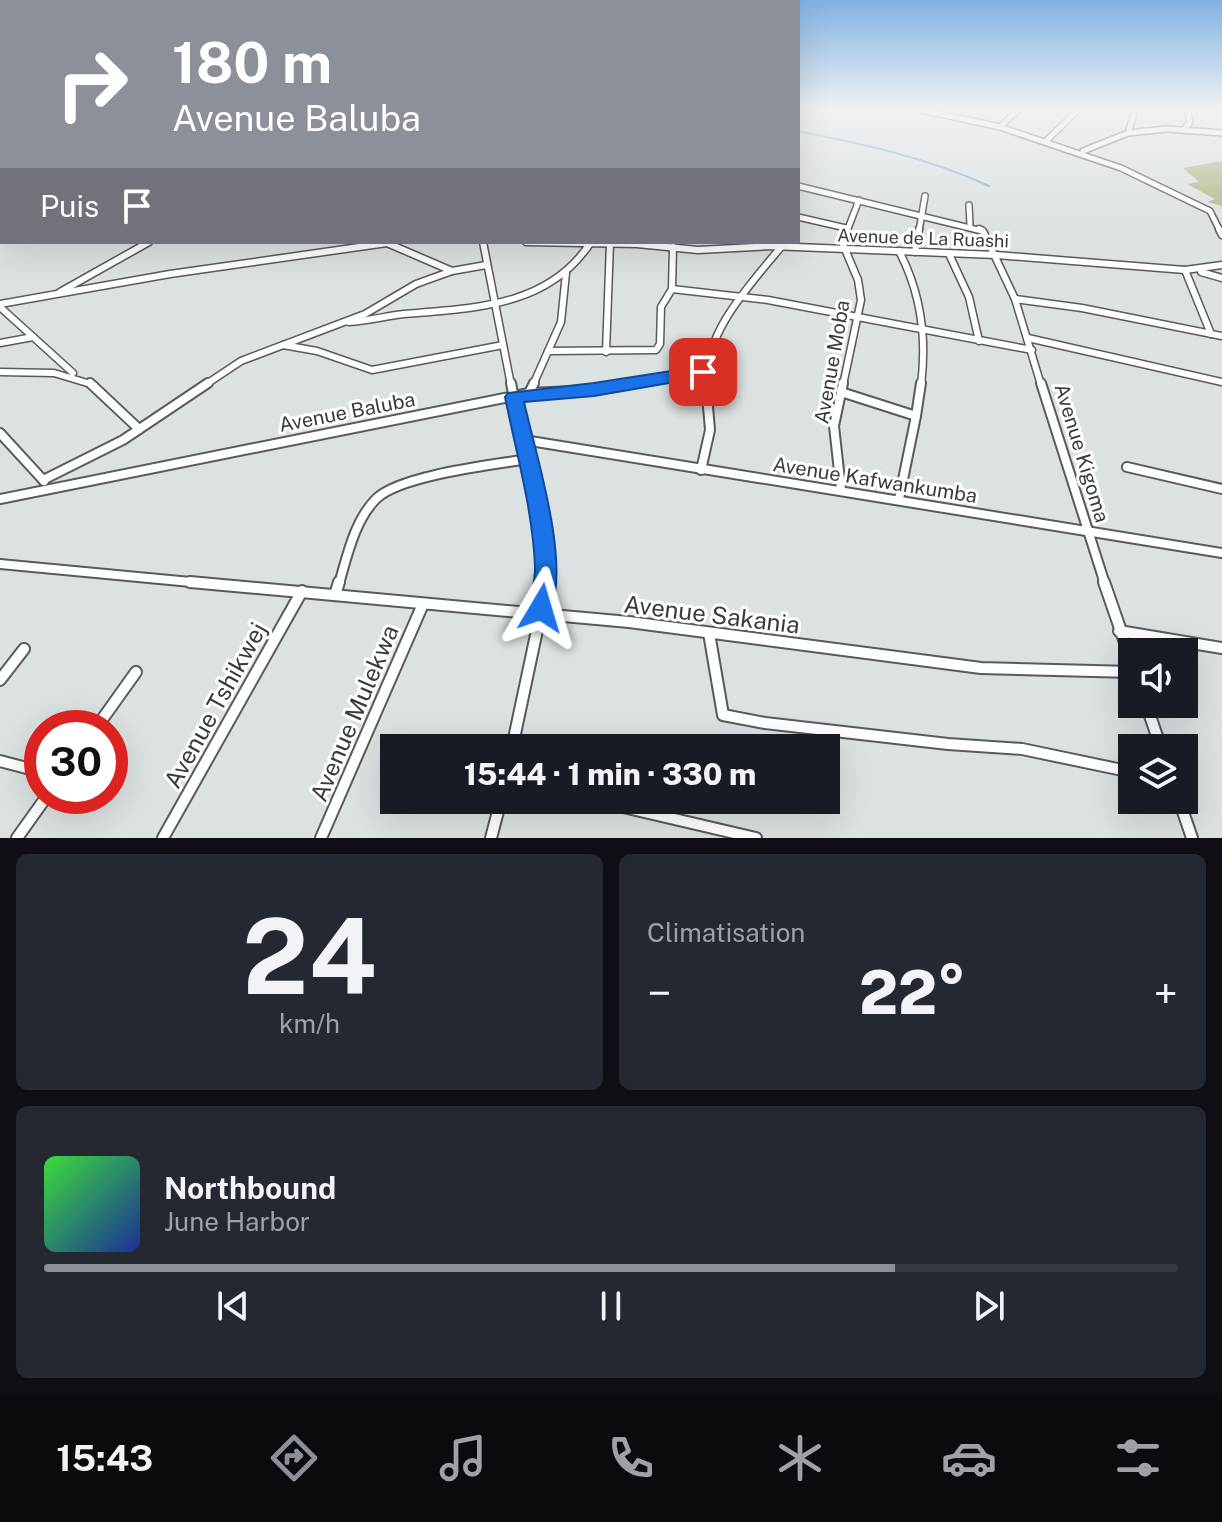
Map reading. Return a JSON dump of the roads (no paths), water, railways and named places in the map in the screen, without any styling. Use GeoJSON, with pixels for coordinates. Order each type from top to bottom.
{"type":"FeatureCollection","features":[{"type":"Feature","properties":{"kind":"street"},"geometry":{"type":"LineString","coordinates":[[1072,149],[1161,186],[1210,211],[1222,213]]}},
{"type":"Feature","properties":{"kind":"street"},"geometry":{"type":"LineString","coordinates":[[1081,152],[1088,149]]}},
{"type":"Feature","properties":{"kind":"street"},"geometry":{"type":"LineString","coordinates":[[800,186],[970,225],[969,205]]}},
{"type":"Feature","properties":{"kind":"street"},"geometry":{"type":"LineString","coordinates":[[915,252],[925,196]]}},
{"type":"Feature","properties":{"kind":"street","name":"Avenue Moba"},"geometry":{"type":"LineString","coordinates":[[841,489],[834,426],[861,290],[842,242],[859,200]]}},
{"type":"Feature","properties":{"kind":"street"},"geometry":{"type":"LineString","coordinates":[[1210,211],[1222,235]]}},
{"type":"Feature","properties":{"kind":"street"},"geometry":{"type":"LineString","coordinates":[[800,217],[846,228]]}},
{"type":"Feature","properties":{"kind":"street","name":"Avenue Kigoma"},"geometry":{"type":"LineString","coordinates":[[970,225],[982,230],[1015,299],[1122,638]]}},
{"type":"Feature","properties":{"kind":"street"},"geometry":{"type":"LineString","coordinates":[[54,295],[145,244]]}},
{"type":"Feature","properties":{"kind":"street"},"geometry":{"type":"LineString","coordinates":[[0,306],[170,274],[372,244]]}},
{"type":"Feature","properties":{"kind":"street"},"geometry":{"type":"LineString","coordinates":[[391,244],[452,271]]}},
{"type":"Feature","properties":{"kind":"street"},"geometry":{"type":"LineString","coordinates":[[483,244],[528,459],[546,563],[540,616],[515,734]]}},
{"type":"Feature","properties":{"kind":"street"},"geometry":{"type":"LineString","coordinates":[[344,322],[522,298],[566,273],[590,244]]}},
{"type":"Feature","properties":{"kind":"street"},"geometry":{"type":"LineString","coordinates":[[606,352],[610,244]]}},
{"type":"Feature","properties":{"kind":"street","name":"Avenue de La Ruashi"},"geometry":{"type":"LineString","coordinates":[[639,244],[721,251],[781,247],[996,255],[1199,271],[1222,265]]}},
{"type":"Feature","properties":{"kind":"street"},"geometry":{"type":"LineString","coordinates":[[548,351],[656,350],[660,344],[661,307],[672,289],[668,245]]}},
{"type":"Feature","properties":{"kind":"street"},"geometry":{"type":"LineString","coordinates":[[701,470],[710,430],[703,372],[716,338],[741,296],[781,247]]}},
{"type":"Feature","properties":{"kind":"street"},"geometry":{"type":"LineString","coordinates":[[899,251],[916,286],[925,362],[899,499]]}},
{"type":"Feature","properties":{"kind":"street"},"geometry":{"type":"LineString","coordinates":[[949,254],[969,297],[979,341]]}},
{"type":"Feature","properties":{"kind":"street"},"geometry":{"type":"LineString","coordinates":[[43,480],[139,429],[227,369],[281,344],[344,322],[416,284],[452,271],[486,265]]}},
{"type":"Feature","properties":{"kind":"street"},"geometry":{"type":"LineString","coordinates":[[1185,270],[1211,334]]}},
{"type":"Feature","properties":{"kind":"street"},"geometry":{"type":"LineString","coordinates":[[1199,271],[1222,278]]}},
{"type":"Feature","properties":{"kind":"street"},"geometry":{"type":"LineString","coordinates":[[529,393],[561,322],[566,273]]}},
{"type":"Feature","properties":{"kind":"street"},"geometry":{"type":"LineString","coordinates":[[672,289],[741,296],[1032,350]]}},
{"type":"Feature","properties":{"kind":"street"},"geometry":{"type":"LineString","coordinates":[[1015,299],[1082,308],[1222,336]]}},
{"type":"Feature","properties":{"kind":"street"},"geometry":{"type":"LineString","coordinates":[[0,306],[75,375],[105,394],[122,416],[139,429]]}},
{"type":"Feature","properties":{"kind":"street"},"geometry":{"type":"LineString","coordinates":[[0,343],[33,337]]}},
{"type":"Feature","properties":{"kind":"street"},"geometry":{"type":"LineString","coordinates":[[1028,338],[1222,382]]}},
{"type":"Feature","properties":{"kind":"street"},"geometry":{"type":"LineString","coordinates":[[281,344],[317,351],[372,370],[503,345]]}},
{"type":"Feature","properties":{"kind":"street"},"geometry":{"type":"LineString","coordinates":[[0,372],[75,375]]}},
{"type":"Feature","properties":{"kind":"street","name":"Avenue Baluba"},"geometry":{"type":"LineString","coordinates":[[0,499],[529,393],[594,390],[703,372]]}},
{"type":"Feature","properties":{"kind":"street"},"geometry":{"type":"LineString","coordinates":[[841,392],[916,416]]}},
{"type":"Feature","properties":{"kind":"street"},"geometry":{"type":"LineString","coordinates":[[0,433],[51,488]]}},
{"type":"Feature","properties":{"kind":"street","name":"Avenue Kafwankumba"},"geometry":{"type":"LineString","coordinates":[[524,440],[1222,553]]}},
{"type":"Feature","properties":{"kind":"street"},"geometry":{"type":"LineString","coordinates":[[335,595],[361,525],[383,493],[403,484],[528,459]]}},
{"type":"Feature","properties":{"kind":"street"},"geometry":{"type":"LineString","coordinates":[[1127,467],[1222,489]]}},
{"type":"Feature","properties":{"kind":"street","name":"Avenue Sakania"},"geometry":{"type":"LineString","coordinates":[[0,564],[709,633],[981,668],[1118,672]]}},
{"type":"Feature","properties":{"kind":"street","name":"Avenue Tshikwej"},"geometry":{"type":"LineString","coordinates":[[163,838],[302,591]]}},
{"type":"Feature","properties":{"kind":"street","name":"Avenue Mulekwa"},"geometry":{"type":"LineString","coordinates":[[321,838],[423,604]]}},
{"type":"Feature","properties":{"kind":"street"},"geometry":{"type":"LineString","coordinates":[[1119,631],[1222,648]]}},
{"type":"Feature","properties":{"kind":"street"},"geometry":{"type":"LineString","coordinates":[[709,633],[723,715],[765,723],[948,744],[1022,749],[1118,769]]}},
{"type":"Feature","properties":{"kind":"street"},"geometry":{"type":"LineString","coordinates":[[0,680],[24,649]]}},
{"type":"Feature","properties":{"kind":"street"},"geometry":{"type":"LineString","coordinates":[[109,710],[136,672]]}},
{"type":"Feature","properties":{"kind":"street"},"geometry":{"type":"LineString","coordinates":[[0,761],[24,767]]}},
{"type":"Feature","properties":{"kind":"street"},"geometry":{"type":"LineString","coordinates":[[17,838],[34,814]]}},
{"type":"Feature","properties":{"kind":"street"},"geometry":{"type":"LineString","coordinates":[[491,838],[497,814]]}},
{"type":"Feature","properties":{"kind":"street"},"geometry":{"type":"LineString","coordinates":[[653,814],[756,838]]}},
{"type":"Feature","properties":{"kind":"street"},"geometry":{"type":"LineString","coordinates":[[1184,814],[1192,838]]}},
{"type":"Feature","properties":{"kind":"waterway"},"geometry":{"type":"LineString","coordinates":[[879,149],[919,160],[989,186]]}}]}
